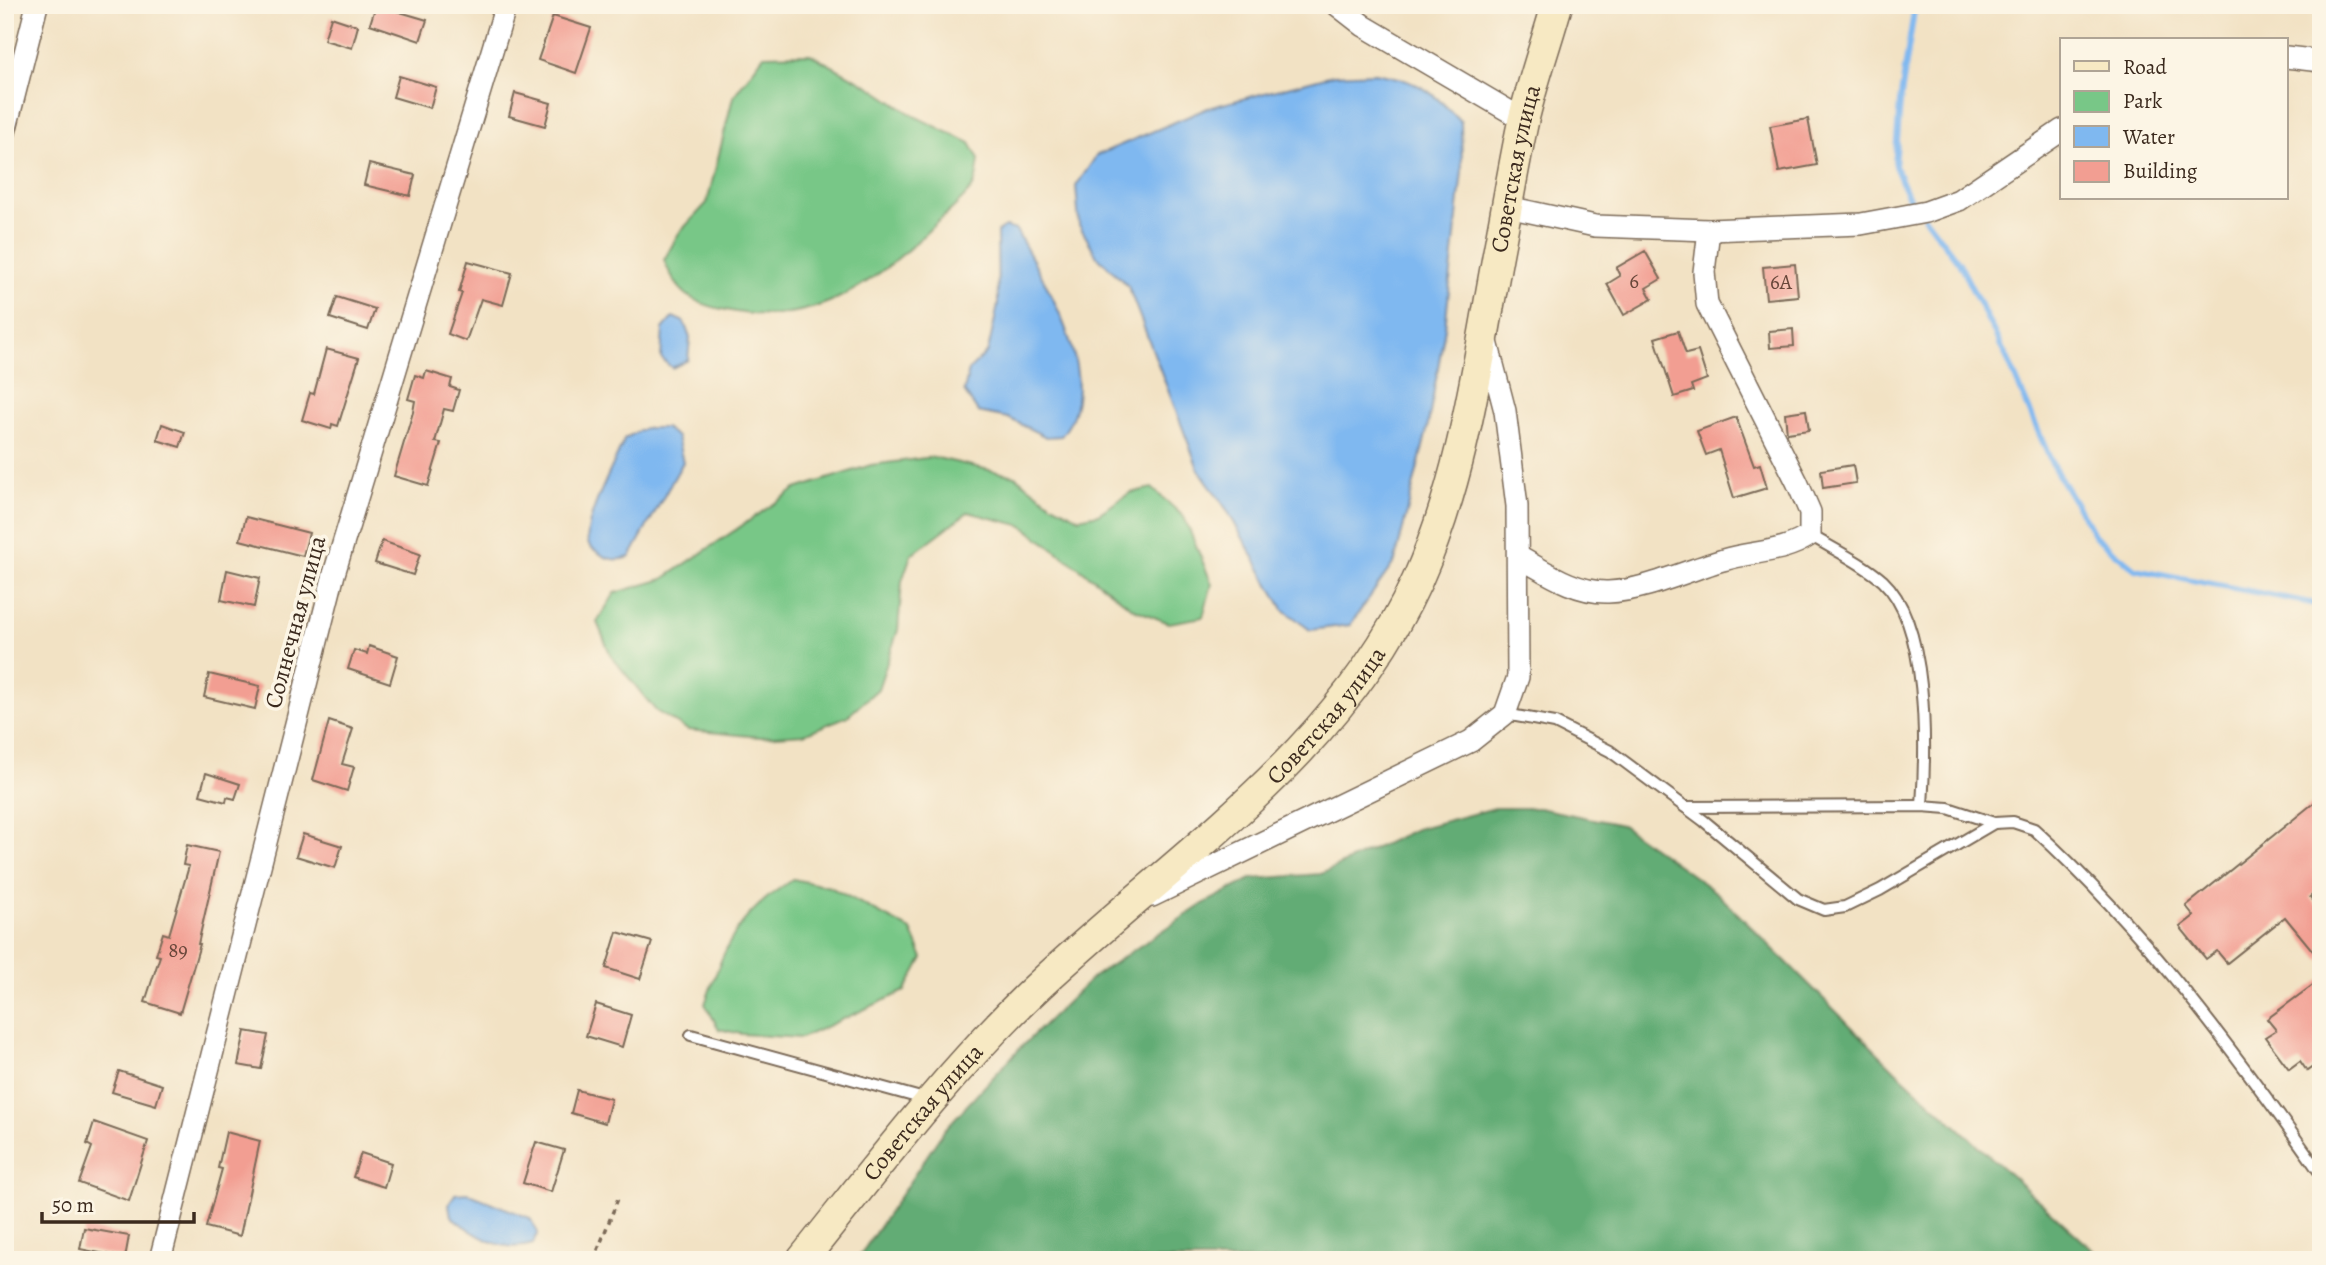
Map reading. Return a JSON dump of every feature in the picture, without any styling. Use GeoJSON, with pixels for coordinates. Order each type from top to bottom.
{"type":"FeatureCollection","features":[{"type":"Feature","properties":{"kind":"street"},"geometry":{"type":"LineString","coordinates":[[5,132],[37,5]]}},
{"type":"Feature","properties":{"kind":"street","name":"Солнечная улица"},"geometry":{"type":"LineString","coordinates":[[160,1260],[334,574],[506,5]]}},
{"type":"Feature","properties":{"kind":"street"},"geometry":{"type":"LineString","coordinates":[[1337,5],[1364,26],[1524,120]]}},
{"type":"Feature","properties":{"kind":"street","name":"Советская улица"},"geometry":{"type":"LineString","coordinates":[[802,1260],[931,1100],[1027,997],[1289,765],[1332,717],[1382,645],[1417,580],[1450,488],[1475,387],[1524,120],[1557,5]]}},
{"type":"Feature","properties":{"kind":"street"},"geometry":{"type":"LineString","coordinates":[[2288,57],[2321,61]]}},
{"type":"Feature","properties":{"kind":"street"},"geometry":{"type":"LineString","coordinates":[[1508,207],[1595,226],[1709,230],[1861,224],[1916,214],[1959,200],[2060,131]]}},
{"type":"Feature","properties":{"kind":"street"},"geometry":{"type":"LineString","coordinates":[[1518,556],[1572,586],[1608,592],[1660,580],[1725,559],[1795,546],[1810,535],[1810,512],[1797,482],[1707,303],[1704,272],[1709,230]]}},
{"type":"Feature","properties":{"kind":"street"},"geometry":{"type":"LineString","coordinates":[[1124,909],[1471,741],[1506,714],[1518,677],[1517,506],[1504,411],[1484,333]]}},
{"type":"Feature","properties":{"kind":"lane"},"geometry":{"type":"LineString","coordinates":[[1810,535],[1884,582],[1907,618],[1919,674],[1926,747],[1922,806]]}},
{"type":"Feature","properties":{"kind":"lane"},"geometry":{"type":"LineString","coordinates":[[1506,714],[1555,723],[1599,746],[1685,807],[1798,899],[1824,909],[1845,907],[1880,890],[1994,823]]}},
{"type":"Feature","properties":{"kind":"lane"},"geometry":{"type":"LineString","coordinates":[[1685,807],[1922,806],[1948,808],[1994,823],[2012,822],[2034,829],[2152,952],[2244,1065],[2321,1174]]}},
{"type":"Feature","properties":{"kind":"lane"},"geometry":{"type":"LineString","coordinates":[[691,1035],[931,1100]]}},
{"type":"Feature","properties":{"kind":"path"},"geometry":{"type":"LineString","coordinates":[[594,1260],[619,1196]]}},
{"type":"Feature","properties":{"kind":"green space"},"geometry":{"type":"Polygon","coordinates":[[[810,54],[871,87],[914,116],[970,143],[979,159],[974,185],[960,202],[907,251],[885,269],[837,298],[812,308],[785,314],[726,310],[694,300],[674,281],[664,260],[679,233],[707,203],[733,97],[764,55],[810,54]]]}},
{"type":"Feature","properties":{"kind":"green space"},"geometry":{"type":"Polygon","coordinates":[[[933,457],[1015,476],[1052,504],[1079,518],[1098,514],[1130,493],[1152,488],[1184,517],[1212,584],[1203,617],[1169,623],[1134,609],[1023,526],[968,512],[911,555],[902,581],[898,630],[878,689],[848,716],[804,734],[760,737],[688,730],[656,711],[611,656],[597,622],[615,593],[663,579],[796,489],[871,465],[933,457]]]}},
{"type":"Feature","properties":{"kind":"green space"},"geometry":{"type":"Polygon","coordinates":[[[1495,808],[1539,808],[1622,825],[1717,893],[1897,1072],[2104,1260],[857,1260],[945,1129],[1021,1047],[1093,977],[1203,904],[1251,879],[1321,874],[1416,829],[1495,808]]]}},
{"type":"Feature","properties":{"kind":"green space"},"geometry":{"type":"Polygon","coordinates":[[[793,879],[830,887],[911,930],[923,958],[905,991],[801,1038],[741,1034],[719,1029],[705,1004],[727,947],[745,919],[793,879]]]}},
{"type":"Feature","properties":{"kind":"water"},"geometry":{"type":"Polygon","coordinates":[[[1375,73],[1403,79],[1423,88],[1461,122],[1462,171],[1445,328],[1427,430],[1395,561],[1350,625],[1310,630],[1283,609],[1227,510],[1198,468],[1128,286],[1097,256],[1079,225],[1076,186],[1097,155],[1208,108],[1333,75],[1375,73]]]}},
{"type":"Feature","properties":{"kind":"water"},"geometry":{"type":"Polygon","coordinates":[[[1005,227],[1016,230],[1042,277],[1067,332],[1075,361],[1078,388],[1074,414],[1061,436],[1046,437],[1008,418],[978,412],[964,391],[969,370],[988,351],[998,305],[997,232],[1005,227]]]}},
{"type":"Feature","properties":{"kind":"water"},"geometry":{"type":"Polygon","coordinates":[[[673,317],[684,322],[690,338],[688,360],[672,368],[661,358],[663,329],[673,317]]]}},
{"type":"Feature","properties":{"kind":"water"},"geometry":{"type":"Polygon","coordinates":[[[645,428],[665,428],[677,437],[683,462],[630,557],[610,559],[589,544],[590,520],[625,438],[645,428]]]}},
{"type":"Feature","properties":{"kind":"water"},"geometry":{"type":"Polygon","coordinates":[[[467,1193],[530,1218],[538,1233],[533,1244],[511,1247],[500,1245],[479,1236],[460,1223],[451,1216],[449,1205],[455,1194],[467,1193]]]}},
{"type":"Feature","properties":{"kind":"building"},"geometry":{"type":"Polygon","coordinates":[[[376,5],[427,20],[420,41],[370,24],[376,5]]]}},
{"type":"Feature","properties":{"kind":"building"},"geometry":{"type":"Polygon","coordinates":[[[553,16],[591,28],[576,73],[538,60],[553,16]]]}},
{"type":"Feature","properties":{"kind":"building"},"geometry":{"type":"Polygon","coordinates":[[[331,17],[358,26],[352,48],[324,40],[331,17]]]}},
{"type":"Feature","properties":{"kind":"building"},"geometry":{"type":"Polygon","coordinates":[[[399,76],[436,87],[430,108],[393,97],[399,76]]]}},
{"type":"Feature","properties":{"kind":"building"},"geometry":{"type":"Polygon","coordinates":[[[515,93],[551,103],[545,126],[509,116],[515,93]]]}},
{"type":"Feature","properties":{"kind":"building"},"geometry":{"type":"Polygon","coordinates":[[[1808,119],[1817,165],[1779,172],[1770,126],[1808,119]]]}},
{"type":"Feature","properties":{"kind":"building"},"geometry":{"type":"Polygon","coordinates":[[[369,164],[415,175],[410,196],[364,185],[369,164]]]}},
{"type":"Feature","properties":{"kind":"building"},"geometry":{"type":"Polygon","coordinates":[[[1645,251],[1661,279],[1646,288],[1652,299],[1624,315],[1607,284],[1620,276],[1616,268],[1645,251]]]}},
{"type":"Feature","properties":{"kind":"building"},"geometry":{"type":"Polygon","coordinates":[[[468,261],[512,273],[503,305],[481,299],[466,341],[448,334],[462,293],[459,292],[468,261]]]}},
{"type":"Feature","properties":{"kind":"building"},"geometry":{"type":"Polygon","coordinates":[[[1795,264],[1798,296],[1766,299],[1763,267],[1795,264]]]}},
{"type":"Feature","properties":{"kind":"building"},"geometry":{"type":"Polygon","coordinates":[[[337,297],[375,309],[368,330],[330,318],[337,297]]]}},
{"type":"Feature","properties":{"kind":"building"},"geometry":{"type":"Polygon","coordinates":[[[1793,329],[1794,346],[1770,348],[1769,331],[1793,329]]]}},
{"type":"Feature","properties":{"kind":"building"},"geometry":{"type":"Polygon","coordinates":[[[1678,331],[1686,354],[1698,351],[1707,379],[1691,385],[1693,391],[1674,397],[1655,338],[1678,331]]]}},
{"type":"Feature","properties":{"kind":"building"},"geometry":{"type":"Polygon","coordinates":[[[326,349],[359,358],[338,426],[332,424],[331,429],[302,420],[310,393],[314,394],[326,349]]]}},
{"type":"Feature","properties":{"kind":"building"},"geometry":{"type":"Polygon","coordinates":[[[426,371],[452,379],[450,387],[459,390],[453,411],[444,409],[435,442],[441,443],[428,486],[394,476],[413,412],[415,401],[408,399],[415,375],[424,378],[426,371]]]}},
{"type":"Feature","properties":{"kind":"building"},"geometry":{"type":"Polygon","coordinates":[[[1806,410],[1809,430],[1787,433],[1785,413],[1806,410]]]}},
{"type":"Feature","properties":{"kind":"building"},"geometry":{"type":"Polygon","coordinates":[[[1736,417],[1754,466],[1760,464],[1767,488],[1734,498],[1719,450],[1706,455],[1697,431],[1736,417]]]}},
{"type":"Feature","properties":{"kind":"building"},"geometry":{"type":"Polygon","coordinates":[[[162,424],[185,432],[180,447],[157,440],[162,424]]]}},
{"type":"Feature","properties":{"kind":"building"},"geometry":{"type":"Polygon","coordinates":[[[1853,465],[1856,483],[1823,488],[1821,470],[1853,465]]]}},
{"type":"Feature","properties":{"kind":"building"},"geometry":{"type":"Polygon","coordinates":[[[246,517],[309,533],[303,556],[240,540],[246,517]]]}},
{"type":"Feature","properties":{"kind":"building"},"geometry":{"type":"Polygon","coordinates":[[[382,541],[420,554],[413,575],[375,563],[382,541]]]}},
{"type":"Feature","properties":{"kind":"building"},"geometry":{"type":"Polygon","coordinates":[[[227,570],[260,578],[254,607],[221,600],[227,570]]]}},
{"type":"Feature","properties":{"kind":"building"},"geometry":{"type":"Polygon","coordinates":[[[369,646],[398,656],[390,683],[348,669],[354,650],[367,654],[369,646]]]}},
{"type":"Feature","properties":{"kind":"building"},"geometry":{"type":"Polygon","coordinates":[[[209,674],[260,686],[255,709],[204,697],[209,674]]]}},
{"type":"Feature","properties":{"kind":"building"},"geometry":{"type":"Polygon","coordinates":[[[329,721],[353,729],[342,764],[354,767],[347,791],[313,780],[329,721]]]}},
{"type":"Feature","properties":{"kind":"building"},"geometry":{"type":"Polygon","coordinates":[[[206,773],[240,784],[235,799],[227,797],[226,802],[200,795],[206,773]]]}},
{"type":"Feature","properties":{"kind":"building"},"geometry":{"type":"Polygon","coordinates":[[[2321,797],[2321,888],[2310,897],[2321,910],[2321,961],[2285,917],[2227,963],[2217,951],[2206,959],[2180,927],[2194,916],[2186,906],[2321,797]]]}},
{"type":"Feature","properties":{"kind":"building"},"geometry":{"type":"Polygon","coordinates":[[[303,834],[342,846],[335,868],[296,856],[303,834]]]}},
{"type":"Feature","properties":{"kind":"building"},"geometry":{"type":"Polygon","coordinates":[[[187,845],[219,852],[200,944],[180,1013],[145,1002],[160,956],[156,955],[163,933],[169,935],[189,866],[183,865],[187,845]]]}},
{"type":"Feature","properties":{"kind":"building"},"geometry":{"type":"Polygon","coordinates":[[[617,932],[652,942],[640,979],[606,968],[617,932]]]}},
{"type":"Feature","properties":{"kind":"building"},"geometry":{"type":"Polygon","coordinates":[[[2321,979],[2321,1061],[2307,1071],[2300,1061],[2289,1069],[2265,1037],[2276,1030],[2267,1019],[2321,979]]]}},
{"type":"Feature","properties":{"kind":"building"},"geometry":{"type":"Polygon","coordinates":[[[596,1004],[631,1015],[622,1047],[586,1036],[596,1004]]]}},
{"type":"Feature","properties":{"kind":"building"},"geometry":{"type":"Polygon","coordinates":[[[245,1031],[268,1035],[261,1069],[238,1065],[245,1031]]]}},
{"type":"Feature","properties":{"kind":"building"},"geometry":{"type":"Polygon","coordinates":[[[119,1071],[162,1085],[156,1105],[112,1092],[119,1071]]]}},
{"type":"Feature","properties":{"kind":"building"},"geometry":{"type":"Polygon","coordinates":[[[577,1090],[611,1099],[605,1123],[571,1113],[577,1090]]]}},
{"type":"Feature","properties":{"kind":"building"},"geometry":{"type":"Polygon","coordinates":[[[94,1122],[148,1141],[129,1201],[79,1183],[92,1147],[87,1144],[94,1122]]]}},
{"type":"Feature","properties":{"kind":"building"},"geometry":{"type":"Polygon","coordinates":[[[226,1132],[260,1141],[240,1236],[206,1227],[222,1169],[218,1168],[226,1132]]]}},
{"type":"Feature","properties":{"kind":"building"},"geometry":{"type":"Polygon","coordinates":[[[536,1142],[564,1150],[551,1192],[523,1183],[536,1142]]]}},
{"type":"Feature","properties":{"kind":"building"},"geometry":{"type":"Polygon","coordinates":[[[361,1153],[391,1163],[384,1187],[353,1177],[361,1153]]]}},
{"type":"Feature","properties":{"kind":"building"},"geometry":{"type":"Polygon","coordinates":[[[84,1228],[129,1236],[125,1258],[80,1249],[84,1228]]]}},
{"type":"Feature","properties":{"kind":"waterway"},"geometry":{"type":"LineString","coordinates":[[1915,5],[1900,102],[1895,166],[1909,198],[1918,210]]}},
{"type":"Feature","properties":{"kind":"waterway"},"geometry":{"type":"LineString","coordinates":[[1925,218],[1959,263],[2008,360],[2053,466],[2095,536],[2135,569],[2321,605]]}}]}
